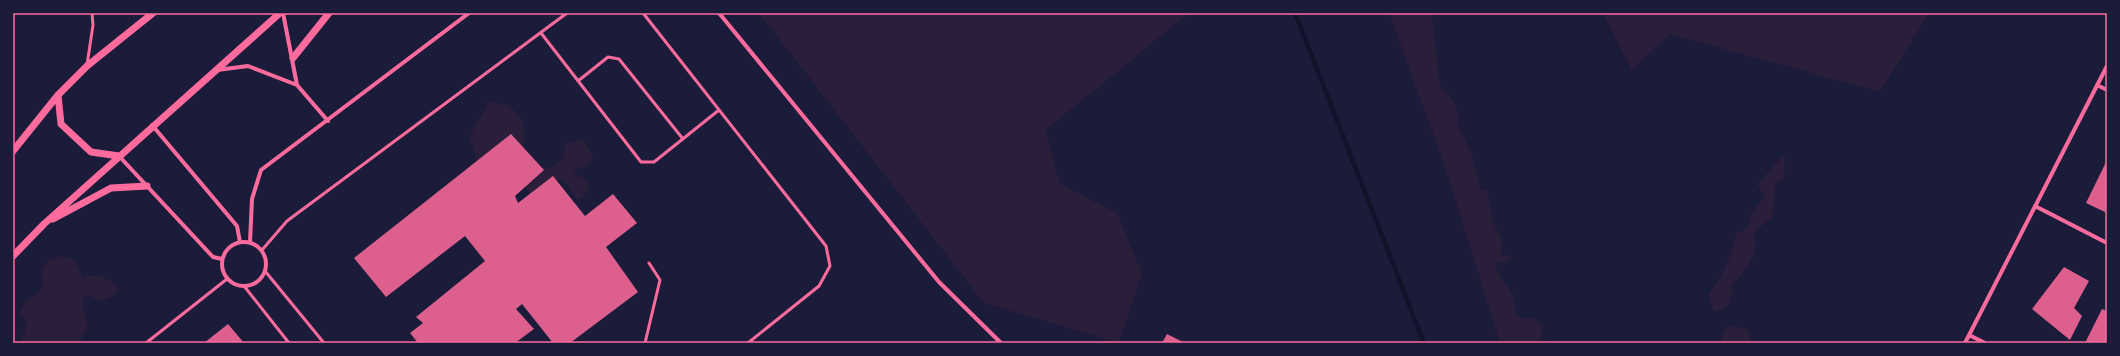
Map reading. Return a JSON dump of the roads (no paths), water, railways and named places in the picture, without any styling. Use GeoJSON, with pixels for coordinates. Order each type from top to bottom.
{"type":"FeatureCollection","features":[{"type":"Feature","properties":{"kind":"street"},"geometry":{"type":"LineString","coordinates":[[13,151],[58,95],[87,66],[153,13]]}},
{"type":"Feature","properties":{"kind":"street"},"geometry":{"type":"LineString","coordinates":[[13,256],[44,224],[152,125],[280,13]]}},
{"type":"Feature","properties":{"kind":"street"},"geometry":{"type":"LineString","coordinates":[[283,13],[298,85],[328,121]]}},
{"type":"Feature","properties":{"kind":"street"},"geometry":{"type":"LineString","coordinates":[[292,58],[329,13]]}},
{"type":"Feature","properties":{"kind":"street"},"geometry":{"type":"LineString","coordinates":[[250,242],[252,199],[261,170],[328,121],[469,13]]}},
{"type":"Feature","properties":{"kind":"street"},"geometry":{"type":"LineString","coordinates":[[719,13],[939,282],[1001,343]]}},
{"type":"Feature","properties":{"kind":"street"},"geometry":{"type":"LineString","coordinates":[[213,71],[248,66],[298,85]]}},
{"type":"Feature","properties":{"kind":"street"},"geometry":{"type":"LineString","coordinates":[[1965,343],[2107,66]]}},
{"type":"Feature","properties":{"kind":"street"},"geometry":{"type":"LineString","coordinates":[[2097,84],[2107,90]]}},
{"type":"Feature","properties":{"kind":"street"},"geometry":{"type":"LineString","coordinates":[[58,95],[61,124],[91,152],[119,156],[213,257],[222,259]]}},
{"type":"Feature","properties":{"kind":"street"},"geometry":{"type":"LineString","coordinates":[[152,125],[237,226],[240,242]]}},
{"type":"Feature","properties":{"kind":"street"},"geometry":{"type":"LineString","coordinates":[[44,224],[112,188],[147,186]]}},
{"type":"Feature","properties":{"kind":"street"},"geometry":{"type":"LineString","coordinates":[[2035,206],[2107,243]]}},
{"type":"Feature","properties":{"kind":"street"},"geometry":{"type":"LineString","coordinates":[[240,242],[250,242],[262,250],[266,259],[265,271],[256,283],[244,286],[232,283],[227,279],[223,272],[222,259],[228,248],[240,242]]}},
{"type":"Feature","properties":{"kind":"street"},"geometry":{"type":"LineString","coordinates":[[1969,335],[1985,343]]}},
{"type":"Feature","properties":{"kind":"lane"},"geometry":{"type":"LineString","coordinates":[[87,66],[93,26],[92,13]]}},
{"type":"Feature","properties":{"kind":"lane"},"geometry":{"type":"LineString","coordinates":[[262,250],[287,221],[567,13]]}},
{"type":"Feature","properties":{"kind":"lane"},"geometry":{"type":"LineString","coordinates":[[643,13],[826,246],[830,266],[820,286],[748,343]]}},
{"type":"Feature","properties":{"kind":"lane"},"geometry":{"type":"LineString","coordinates":[[541,33],[641,162],[654,162],[719,110]]}},
{"type":"Feature","properties":{"kind":"lane"},"geometry":{"type":"LineString","coordinates":[[578,81],[608,57],[619,59],[683,139]]}},
{"type":"Feature","properties":{"kind":"lane"},"geometry":{"type":"LineString","coordinates":[[645,343],[660,280],[648,263]]}},
{"type":"Feature","properties":{"kind":"lane"},"geometry":{"type":"LineString","coordinates":[[265,271],[324,343]]}},
{"type":"Feature","properties":{"kind":"lane"},"geometry":{"type":"LineString","coordinates":[[146,343],[227,279]]}},
{"type":"Feature","properties":{"kind":"lane"},"geometry":{"type":"LineString","coordinates":[[244,286],[289,343]]}},
{"type":"Feature","properties":{"kind":"waterway"},"geometry":{"type":"LineString","coordinates":[[1295,13],[1424,343]]}}]}
